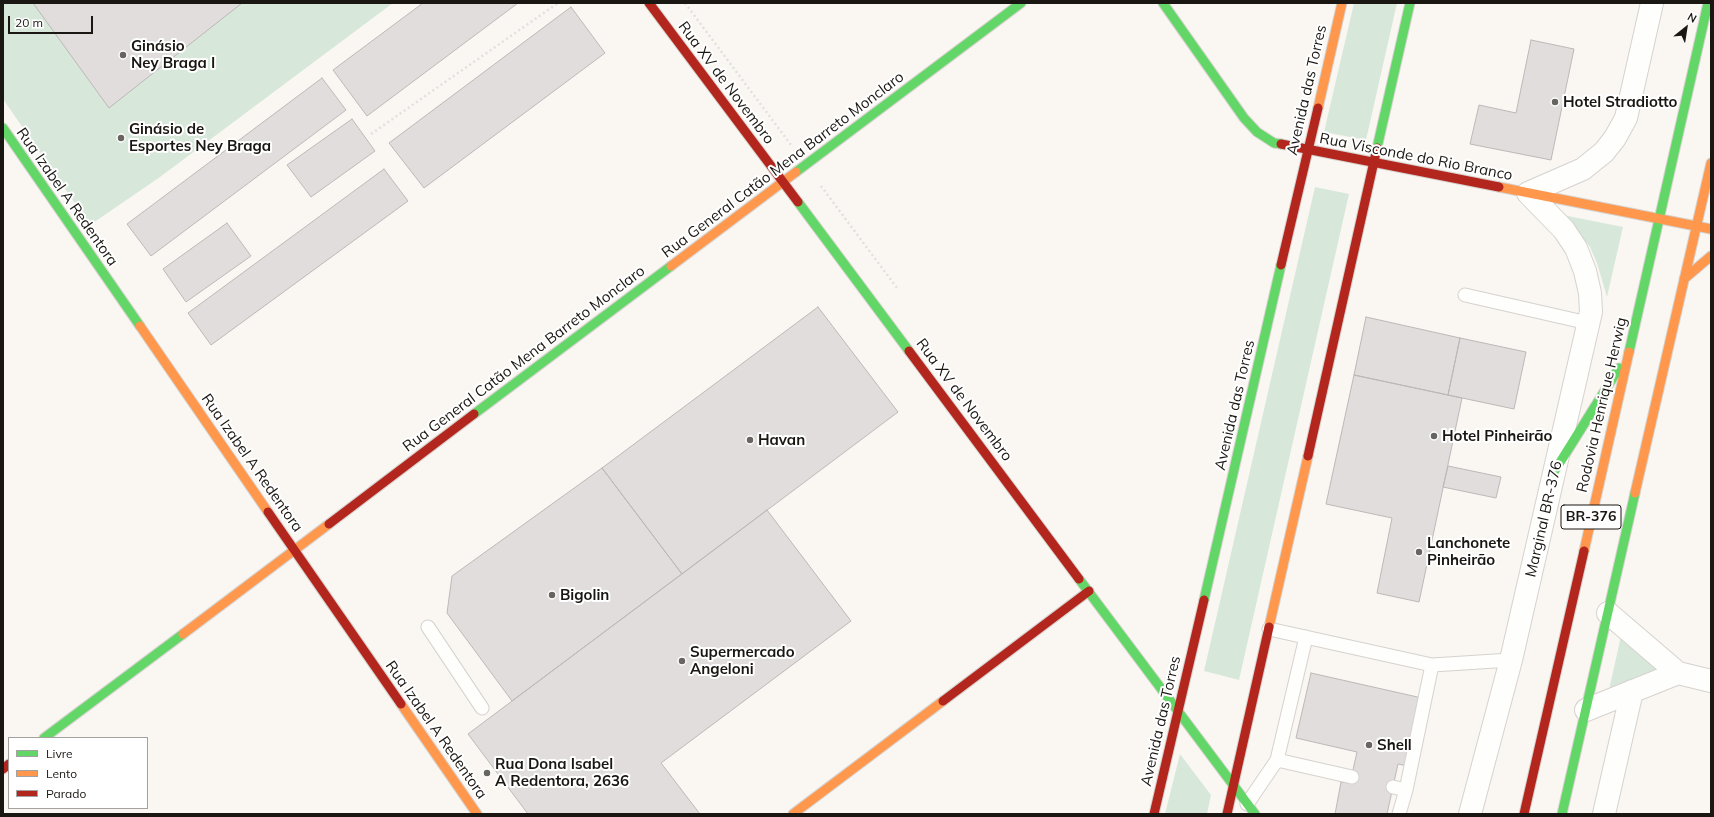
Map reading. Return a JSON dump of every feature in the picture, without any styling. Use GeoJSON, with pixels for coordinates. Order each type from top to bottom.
{"type":"FeatureCollection","features":[{"type":"Feature","properties":{"kind":"main road","name":"Rua XV de Novembro"},"geometry":{"type":"LineString","coordinates":[[649,3],[1251,809]]}},
{"type":"Feature","properties":{"kind":"main road","name":"Rua General Catão Mena Barreto Monclaro"},"geometry":{"type":"LineString","coordinates":[[45,737],[1021,3]]}},
{"type":"Feature","properties":{"kind":"main road","name":"Rua Visconde do Rio Branco"},"geometry":{"type":"LineString","coordinates":[[1163,3],[1244,118],[1258,132],[1274,143],[1711,229]]}},
{"type":"Feature","properties":{"kind":"main road","name":"Avenida das Torres"},"geometry":{"type":"LineString","coordinates":[[1154,814],[1342,3]]}},
{"type":"Feature","properties":{"kind":"main road"},"geometry":{"type":"LineString","coordinates":[[1227,814],[1410,3]]}},
{"type":"Feature","properties":{"kind":"main road","name":"Rodovia Henrique Herwig"},"geometry":{"type":"LineString","coordinates":[[1524,814],[1708,3]]}},
{"type":"Feature","properties":{"kind":"main road","name":"Rua Izabel A Redentora"},"geometry":{"type":"LineString","coordinates":[[3,128],[478,814]]}},
{"type":"Feature","properties":{"kind":"main road","name":"BR-376"},"geometry":{"type":"LineString","coordinates":[[1562,814],[1711,163]]}},
{"type":"Feature","properties":{"kind":"main road"},"geometry":{"type":"LineString","coordinates":[[1684,279],[1711,256]]}},
{"type":"Feature","properties":{"kind":"main road"},"geometry":{"type":"LineString","coordinates":[[1554,472],[1628,353]]}},
{"type":"Feature","properties":{"kind":"main road"},"geometry":{"type":"LineString","coordinates":[[793,814],[1089,591]]}},
{"type":"Feature","properties":{"kind":"street"},"geometry":{"type":"LineString","coordinates":[[1528,193],[1583,169],[1594,161],[1615,138],[1626,118],[1652,3]]}},
{"type":"Feature","properties":{"kind":"street","name":"Marginal BR-376"},"geometry":{"type":"LineString","coordinates":[[1470,814],[1511,660],[1590,312],[1590,293],[1585,271],[1576,248],[1564,230],[1528,193]]}},
{"type":"Feature","properties":{"kind":"street"},"geometry":{"type":"LineString","coordinates":[[1608,613],[1678,673],[1711,681]]}},
{"type":"Feature","properties":{"kind":"street"},"geometry":{"type":"LineString","coordinates":[[1586,710],[1678,673]]}},
{"type":"Feature","properties":{"kind":"street"},"geometry":{"type":"LineString","coordinates":[[1604,814],[1632,691]]}},
{"type":"Feature","properties":{"kind":"lane"},"geometry":{"type":"LineString","coordinates":[[1465,295],[1588,324]]}},
{"type":"Feature","properties":{"kind":"lane"},"geometry":{"type":"LineString","coordinates":[[428,627],[482,708]]}},
{"type":"Feature","properties":{"kind":"lane"},"geometry":{"type":"LineString","coordinates":[[1269,629],[1432,665],[1511,660]]}},
{"type":"Feature","properties":{"kind":"lane"},"geometry":{"type":"LineString","coordinates":[[1251,809],[1277,760],[1306,637]]}},
{"type":"Feature","properties":{"kind":"lane"},"geometry":{"type":"LineString","coordinates":[[1399,814],[1406,790],[1432,665]]}},
{"type":"Feature","properties":{"kind":"lane"},"geometry":{"type":"LineString","coordinates":[[1277,760],[1352,777]]}},
{"type":"Feature","properties":{"kind":"lane"},"geometry":{"type":"LineString","coordinates":[[1393,787],[1406,790]]}},
{"type":"Feature","properties":{"kind":"path"},"geometry":{"type":"LineString","coordinates":[[372,134],[558,3]]}},
{"type":"Feature","properties":{"kind":"path"},"geometry":{"type":"LineString","coordinates":[[685,3],[783,134]]}},
{"type":"Feature","properties":{"kind":"green space","name":"Ginásio de Esportes Ney Braga"},"geometry":{"type":"Polygon","coordinates":[[[3,3],[393,3],[160,177],[90,225],[3,99],[3,3]]]}},
{"type":"Feature","properties":{"kind":"green space"},"geometry":{"type":"Polygon","coordinates":[[[1354,3],[1397,3],[1366,140],[1324,132],[1354,3]]]}},
{"type":"Feature","properties":{"kind":"green space"},"geometry":{"type":"Polygon","coordinates":[[[1315,187],[1349,194],[1239,680],[1204,671],[1315,187]]]}},
{"type":"Feature","properties":{"kind":"green space"},"geometry":{"type":"Polygon","coordinates":[[[1558,214],[1623,227],[1607,297],[1597,263],[1590,247],[1574,226],[1558,214]]]}},
{"type":"Feature","properties":{"kind":"green space"},"geometry":{"type":"Polygon","coordinates":[[[1621,636],[1661,670],[1609,690],[1621,636]]]}},
{"type":"Feature","properties":{"kind":"green space"},"geometry":{"type":"Polygon","coordinates":[[[1180,754],[1211,795],[1207,814],[1165,814],[1180,754]]]}},
{"type":"Feature","properties":{"kind":"building","name":"Ginásio Ney Braga I"},"geometry":{"type":"Polygon","coordinates":[[[33,3],[242,3],[109,108],[33,3]]]}},
{"type":"Feature","properties":{"kind":"building"},"geometry":{"type":"Polygon","coordinates":[[[423,3],[518,3],[367,116],[333,70],[423,3]]]}},
{"type":"Feature","properties":{"kind":"building"},"geometry":{"type":"Polygon","coordinates":[[[571,7],[605,53],[424,188],[389,143],[571,7]]]}},
{"type":"Feature","properties":{"kind":"building"},"geometry":{"type":"Polygon","coordinates":[[[1531,40],[1574,49],[1551,160],[1470,144],[1479,105],[1516,113],[1531,40]]]}},
{"type":"Feature","properties":{"kind":"building"},"geometry":{"type":"Polygon","coordinates":[[[322,78],[346,110],[151,256],[127,224],[322,78]]]}},
{"type":"Feature","properties":{"kind":"building"},"geometry":{"type":"Polygon","coordinates":[[[352,119],[375,151],[311,197],[287,165],[352,119]]]}},
{"type":"Feature","properties":{"kind":"building"},"geometry":{"type":"Polygon","coordinates":[[[384,169],[408,201],[211,345],[188,313],[384,169]]]}},
{"type":"Feature","properties":{"kind":"building"},"geometry":{"type":"Polygon","coordinates":[[[227,223],[251,256],[186,302],[163,269],[227,223]]]}},
{"type":"Feature","properties":{"kind":"building","name":"Havan"},"geometry":{"type":"Polygon","coordinates":[[[818,307],[898,412],[682,574],[602,468],[818,307]]]}},
{"type":"Feature","properties":{"kind":"building"},"geometry":{"type":"Polygon","coordinates":[[[1366,317],[1460,338],[1448,395],[1354,375],[1366,317]]]}},
{"type":"Feature","properties":{"kind":"building"},"geometry":{"type":"Polygon","coordinates":[[[1460,338],[1526,352],[1514,409],[1448,395],[1460,338]]]}},
{"type":"Feature","properties":{"kind":"building"},"geometry":{"type":"Polygon","coordinates":[[[1354,375],[1462,398],[1419,602],[1377,593],[1392,518],[1326,504],[1354,375]]]}},
{"type":"Feature","properties":{"kind":"building"},"geometry":{"type":"Polygon","coordinates":[[[1448,466],[1501,477],[1496,498],[1443,487],[1448,466]]]}},
{"type":"Feature","properties":{"kind":"building","name":"Bigolin"},"geometry":{"type":"Polygon","coordinates":[[[602,468],[682,574],[512,701],[447,613],[452,576],[602,468]]]}},
{"type":"Feature","properties":{"kind":"building","name":"Supermercado Angeloni"},"geometry":{"type":"Polygon","coordinates":[[[767,510],[851,621],[661,763],[700,814],[528,814],[468,734],[767,510]]]}},
{"type":"Feature","properties":{"kind":"building","name":"Shell"},"geometry":{"type":"Polygon","coordinates":[[[1311,673],[1422,698],[1407,766],[1398,764],[1387,814],[1335,814],[1341,782],[1350,783],[1357,752],[1296,738],[1311,673]]]}},
{"type":"Feature","properties":{"kind":"traffic: fast"},"geometry":{"type":"LineString","coordinates":[[796,172],[1021,3]]}},
{"type":"Feature","properties":{"kind":"traffic: fast"},"geometry":{"type":"LineString","coordinates":[[1163,3],[1244,118],[1257,132],[1274,143],[1281,144]]}},
{"type":"Feature","properties":{"kind":"traffic: fast"},"geometry":{"type":"LineString","coordinates":[[1377,148],[1410,3]]}},
{"type":"Feature","properties":{"kind":"traffic: fast"},"geometry":{"type":"LineString","coordinates":[[1629,352],[1708,3]]}},
{"type":"Feature","properties":{"kind":"traffic: fast"},"geometry":{"type":"LineString","coordinates":[[3,128],[140,326]]}},
{"type":"Feature","properties":{"kind":"traffic: fast"},"geometry":{"type":"LineString","coordinates":[[798,202],[909,351]]}},
{"type":"Feature","properties":{"kind":"traffic: fast"},"geometry":{"type":"LineString","coordinates":[[1204,600],[1281,265]]}},
{"type":"Feature","properties":{"kind":"traffic: fast"},"geometry":{"type":"LineString","coordinates":[[474,414],[671,266]]}},
{"type":"Feature","properties":{"kind":"traffic: fast"},"geometry":{"type":"LineString","coordinates":[[1554,472],[1619,368]]}},
{"type":"Feature","properties":{"kind":"traffic: fast"},"geometry":{"type":"LineString","coordinates":[[1562,814],[1635,493]]}},
{"type":"Feature","properties":{"kind":"traffic: fast"},"geometry":{"type":"LineString","coordinates":[[1079,579],[1255,814]]}},
{"type":"Feature","properties":{"kind":"traffic: fast"},"geometry":{"type":"LineString","coordinates":[[45,737],[183,634]]}},
{"type":"Feature","properties":{"kind":"traffic: slow"},"geometry":{"type":"LineString","coordinates":[[1318,108],[1342,3]]}},
{"type":"Feature","properties":{"kind":"traffic: slow"},"geometry":{"type":"LineString","coordinates":[[1635,493],[1711,163]]}},
{"type":"Feature","properties":{"kind":"traffic: slow"},"geometry":{"type":"LineString","coordinates":[[671,266],[796,172]]}},
{"type":"Feature","properties":{"kind":"traffic: slow"},"geometry":{"type":"LineString","coordinates":[[1499,187],[1711,229]]}},
{"type":"Feature","properties":{"kind":"traffic: slow"},"geometry":{"type":"LineString","coordinates":[[1684,279],[1711,256]]}},
{"type":"Feature","properties":{"kind":"traffic: slow"},"geometry":{"type":"LineString","coordinates":[[140,326],[268,512]]}},
{"type":"Feature","properties":{"kind":"traffic: slow"},"geometry":{"type":"LineString","coordinates":[[1584,551],[1629,352]]}},
{"type":"Feature","properties":{"kind":"traffic: slow"},"geometry":{"type":"LineString","coordinates":[[1269,627],[1308,456]]}},
{"type":"Feature","properties":{"kind":"traffic: slow"},"geometry":{"type":"LineString","coordinates":[[183,634],[329,524]]}},
{"type":"Feature","properties":{"kind":"traffic: slow"},"geometry":{"type":"LineString","coordinates":[[793,814],[943,701]]}},
{"type":"Feature","properties":{"kind":"traffic: slow"},"geometry":{"type":"LineString","coordinates":[[401,704],[477,814]]}},
{"type":"Feature","properties":{"kind":"traffic: jam"},"geometry":{"type":"LineString","coordinates":[[649,3],[798,202]]}},
{"type":"Feature","properties":{"kind":"traffic: jam"},"geometry":{"type":"LineString","coordinates":[[1281,265],[1318,108]]}},
{"type":"Feature","properties":{"kind":"traffic: jam"},"geometry":{"type":"LineString","coordinates":[[1281,144],[1499,187]]}},
{"type":"Feature","properties":{"kind":"traffic: jam"},"geometry":{"type":"LineString","coordinates":[[1308,456],[1377,148]]}},
{"type":"Feature","properties":{"kind":"traffic: jam"},"geometry":{"type":"LineString","coordinates":[[909,351],[1079,579]]}},
{"type":"Feature","properties":{"kind":"traffic: jam"},"geometry":{"type":"LineString","coordinates":[[329,524],[474,414]]}},
{"type":"Feature","properties":{"kind":"traffic: jam"},"geometry":{"type":"LineString","coordinates":[[268,512],[401,704]]}},
{"type":"Feature","properties":{"kind":"traffic: jam"},"geometry":{"type":"LineString","coordinates":[[1524,814],[1584,551]]}},
{"type":"Feature","properties":{"kind":"traffic: jam"},"geometry":{"type":"LineString","coordinates":[[943,701],[1089,591]]}},
{"type":"Feature","properties":{"kind":"traffic: jam"},"geometry":{"type":"LineString","coordinates":[[1154,814],[1204,600]]}},
{"type":"Feature","properties":{"kind":"traffic: jam"},"geometry":{"type":"LineString","coordinates":[[1227,814],[1269,627]]}},
{"type":"Feature","properties":{"kind":"traffic: jam"},"geometry":{"type":"LineString","coordinates":[[3,769],[8,765]]}},
{"type":"Feature","properties":{"kind":"place","name":"Ginásio Ney Braga I"},"geometry":{"type":"Point","coordinates":[123,55]}},
{"type":"Feature","properties":{"kind":"place","name":"Hotel Stradiotto"},"geometry":{"type":"Point","coordinates":[1555,102]}},
{"type":"Feature","properties":{"kind":"place","name":"Ginásio de Esportes Ney Braga"},"geometry":{"type":"Point","coordinates":[121,138]}},
{"type":"Feature","properties":{"kind":"place","name":"Hotel Pinheirão"},"geometry":{"type":"Point","coordinates":[1434,436]}},
{"type":"Feature","properties":{"kind":"place","name":"Havan"},"geometry":{"type":"Point","coordinates":[750,440]}},
{"type":"Feature","properties":{"kind":"place","name":"Lanchonete Pinheirão"},"geometry":{"type":"Point","coordinates":[1419,552]}},
{"type":"Feature","properties":{"kind":"place","name":"Bigolin"},"geometry":{"type":"Point","coordinates":[552,595]}},
{"type":"Feature","properties":{"kind":"place","name":"Supermercado Angeloni"},"geometry":{"type":"Point","coordinates":[682,661]}},
{"type":"Feature","properties":{"kind":"place","name":"Shell"},"geometry":{"type":"Point","coordinates":[1369,745]}},
{"type":"Feature","properties":{"kind":"place","name":"Rua Dona Isabel A Redentora, 2636"},"geometry":{"type":"Point","coordinates":[487,773]}}]}
